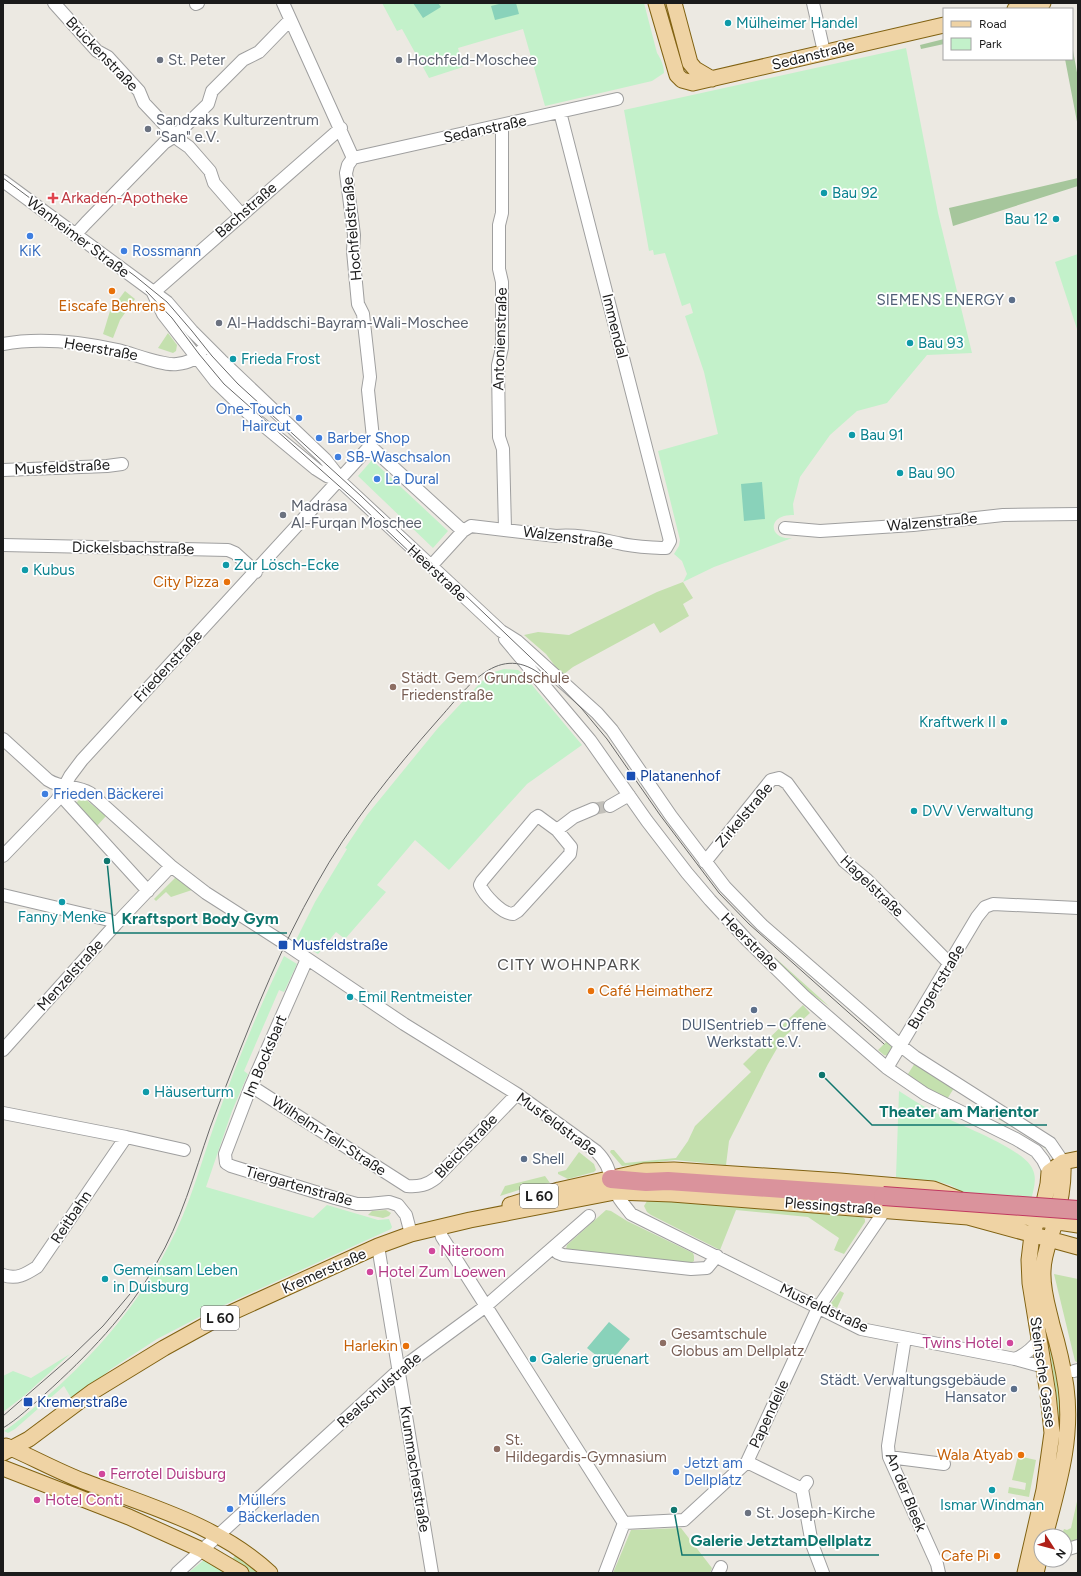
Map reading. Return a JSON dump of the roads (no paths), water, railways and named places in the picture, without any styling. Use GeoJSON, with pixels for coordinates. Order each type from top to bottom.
{"type":"FeatureCollection","features":[{"type":"Feature","properties":{"kind":"highway","name":"Plessingstraße"},"geometry":{"type":"LineString","coordinates":[[613,1185],[673,1181],[883,1203],[1078,1210]]}},
{"type":"Feature","properties":{"kind":"main road","name":"Sedanstraße"},"geometry":{"type":"LineString","coordinates":[[656,3],[677,75],[682,80],[693,83],[943,25]]}},
{"type":"Feature","properties":{"kind":"main road"},"geometry":{"type":"LineString","coordinates":[[674,3],[690,63],[695,69],[712,79]]}},
{"type":"Feature","properties":{"kind":"main road"},"geometry":{"type":"LineString","coordinates":[[1020,8],[1043,3]]}},
{"type":"Feature","properties":{"kind":"main road"},"geometry":{"type":"LineString","coordinates":[[1049,1172],[1063,1162],[1078,1159]]}},
{"type":"Feature","properties":{"kind":"main road","name":"Steinsche Gasse"},"geometry":{"type":"LineString","coordinates":[[1047,1528],[1065,1453],[1068,1421],[1066,1387],[1043,1282],[1045,1256],[1055,1222],[1064,1182],[1063,1162]]}},
{"type":"Feature","properties":{"kind":"main road","name":"Plessingstraße"},"geometry":{"type":"LineString","coordinates":[[613,1185],[644,1171],[674,1170],[832,1180],[934,1189],[985,1212],[1078,1225]]}},
{"type":"Feature","properties":{"kind":"main road","name":"Steinsche Gasse"},"geometry":{"type":"LineString","coordinates":[[1025,1573],[1044,1490],[1052,1433],[1044,1367],[1030,1283],[1029,1260],[1032,1235],[1048,1184],[1049,1172]]}},
{"type":"Feature","properties":{"kind":"main road","name":"Plessingstraße"},"geometry":{"type":"LineString","coordinates":[[613,1185],[672,1194],[883,1203],[968,1217],[999,1224],[1032,1235],[1078,1247]]}},
{"type":"Feature","properties":{"kind":"main road","name":"Kremerstraße"},"geometry":{"type":"LineString","coordinates":[[6,1449],[29,1439],[92,1392],[164,1348],[213,1321],[378,1246],[412,1234],[470,1220],[525,1199],[559,1190],[613,1185]]}},
{"type":"Feature","properties":{"kind":"main road","name":"Kremerstraße"},"geometry":{"type":"LineString","coordinates":[[25,1455],[122,1375]]}},
{"type":"Feature","properties":{"kind":"main road"},"geometry":{"type":"LineString","coordinates":[[6,1449],[25,1455],[54,1469],[164,1512],[218,1536],[239,1549],[270,1573]]}},
{"type":"Feature","properties":{"kind":"main road","name":"L 60"},"geometry":{"type":"LineString","coordinates":[[4,1470],[25,1455]]}},
{"type":"Feature","properties":{"kind":"main road"},"geometry":{"type":"LineString","coordinates":[[4,1470],[129,1517],[202,1550],[241,1573]]}},
{"type":"Feature","properties":{"kind":"street","name":"Brückenstraße"},"geometry":{"type":"LineString","coordinates":[[54,3],[97,51],[108,57],[139,91],[144,103],[210,171],[214,183],[241,214]]}},
{"type":"Feature","properties":{"kind":"street","name":"Hochfeldstraße"},"geometry":{"type":"LineString","coordinates":[[283,3],[329,106],[341,128],[353,158],[348,165],[346,173],[354,235],[353,251],[358,304],[363,314],[370,377],[368,390],[373,438],[370,446]]}},
{"type":"Feature","properties":{"kind":"street"},"geometry":{"type":"LineString","coordinates":[[813,3],[824,52]]}},
{"type":"Feature","properties":{"kind":"street"},"geometry":{"type":"LineString","coordinates":[[75,235],[164,143],[175,136],[208,104],[212,91],[243,60],[259,52],[290,20]]}},
{"type":"Feature","properties":{"kind":"street","name":"Sedanstraße"},"geometry":{"type":"LineString","coordinates":[[353,158],[617,99]]}},
{"type":"Feature","properties":{"kind":"street","name":"Immendal"},"geometry":{"type":"LineString","coordinates":[[560,112],[670,541]]}},
{"type":"Feature","properties":{"kind":"street","name":"Antonienstraße"},"geometry":{"type":"LineString","coordinates":[[502,125],[502,214],[499,225],[499,269],[502,282],[502,348],[498,365],[498,373],[499,437],[504,448],[505,529]]}},
{"type":"Feature","properties":{"kind":"street","name":"Bachstraße"},"geometry":{"type":"LineString","coordinates":[[153,293],[241,214],[341,128]]}},
{"type":"Feature","properties":{"kind":"street","name":"Wanheimer Straße"},"geometry":{"type":"LineString","coordinates":[[3,181],[167,302],[221,360]]}},
{"type":"Feature","properties":{"kind":"street","name":"Wanheimer Straße"},"geometry":{"type":"LineString","coordinates":[[153,293],[163,314],[196,358]]}},
{"type":"Feature","properties":{"kind":"street","name":"Heerstraße"},"geometry":{"type":"LineString","coordinates":[[3,344],[54,341],[86,344],[117,350],[167,364],[188,362],[196,358],[209,362],[250,402],[268,406]]}},
{"type":"Feature","properties":{"kind":"street"},"geometry":{"type":"LineString","coordinates":[[196,358],[204,343]]}},
{"type":"Feature","properties":{"kind":"street","name":"Heerstraße"},"geometry":{"type":"LineString","coordinates":[[196,358],[216,382],[247,412],[316,469],[327,476],[339,480]]}},
{"type":"Feature","properties":{"kind":"street","name":"Heerstraße"},"geometry":{"type":"LineString","coordinates":[[221,360],[268,406],[326,458],[339,480],[501,631],[516,641],[597,713],[609,726],[705,862],[725,887],[762,925],[901,1046],[915,1057],[1050,1143],[1063,1162]]}},
{"type":"Feature","properties":{"kind":"street"},"geometry":{"type":"LineString","coordinates":[[370,446],[464,530],[431,566]]}},
{"type":"Feature","properties":{"kind":"street","name":"Friedenstraße"},"geometry":{"type":"LineString","coordinates":[[3,856],[52,807],[70,776],[82,760],[370,446]]}},
{"type":"Feature","properties":{"kind":"street","name":"Musfeldstraße"},"geometry":{"type":"LineString","coordinates":[[3,470],[107,466],[122,464]]}},
{"type":"Feature","properties":{"kind":"street","name":"Walzenstraße"},"geometry":{"type":"LineString","coordinates":[[785,528],[820,530],[913,525],[1003,515],[1078,514]]}},
{"type":"Feature","properties":{"kind":"street","name":"Walzenstraße"},"geometry":{"type":"LineString","coordinates":[[464,530],[471,526],[505,529],[556,536],[567,535],[611,541],[618,544],[661,548],[666,548],[670,541]]}},
{"type":"Feature","properties":{"kind":"street","name":"Dickelsbachstraße"},"geometry":{"type":"LineString","coordinates":[[3,545],[228,550],[235,553],[256,572]]}},
{"type":"Feature","properties":{"kind":"street","name":"Heerstraße"},"geometry":{"type":"LineString","coordinates":[[501,631],[505,639],[590,740],[687,873],[747,940],[804,996],[887,1068],[925,1094],[963,1114],[985,1123],[1036,1151],[1043,1160],[1049,1172]]}},
{"type":"Feature","properties":{"kind":"street","name":"Musfeldstraße"},"geometry":{"type":"LineString","coordinates":[[3,739],[45,778],[63,790],[74,786],[90,793],[171,866],[206,893],[404,1024],[517,1094],[596,1151],[607,1163],[619,1200],[631,1214],[861,1329],[1015,1359],[1044,1367]]}},
{"type":"Feature","properties":{"kind":"street","name":"Zirkelstraße"},"geometry":{"type":"LineString","coordinates":[[705,862],[771,780],[779,778],[787,783]]}},
{"type":"Feature","properties":{"kind":"street","name":"Hagelstraße"},"geometry":{"type":"LineString","coordinates":[[787,783],[844,861],[867,880],[950,964]]}},
{"type":"Feature","properties":{"kind":"street"},"geometry":{"type":"LineString","coordinates":[[63,790],[100,838],[148,891]]}},
{"type":"Feature","properties":{"kind":"street"},"geometry":{"type":"LineString","coordinates":[[610,806],[629,795]]}},
{"type":"Feature","properties":{"kind":"street"},"geometry":{"type":"LineString","coordinates":[[557,830],[574,818],[593,809]]}},
{"type":"Feature","properties":{"kind":"street"},"geometry":{"type":"LineString","coordinates":[[538,816],[542,818],[557,830],[571,847],[570,854],[518,911],[513,914],[504,912],[482,891],[480,885],[482,881],[535,818],[538,816]]}},
{"type":"Feature","properties":{"kind":"street","name":"Menzelstraße"},"geometry":{"type":"LineString","coordinates":[[3,1050],[116,924],[171,866]]}},
{"type":"Feature","properties":{"kind":"street"},"geometry":{"type":"LineString","coordinates":[[3,895],[109,920],[116,924]]}},
{"type":"Feature","properties":{"kind":"street","name":"Bungertstraße"},"geometry":{"type":"LineString","coordinates":[[887,1068],[985,907],[993,904],[1078,908]]}},
{"type":"Feature","properties":{"kind":"street","name":"Im Bocksbart"},"geometry":{"type":"LineString","coordinates":[[225,1154],[251,1086],[307,959]]}},
{"type":"Feature","properties":{"kind":"street","name":"Wilhelm-Tell-Straße"},"geometry":{"type":"LineString","coordinates":[[251,1086],[407,1186]]}},
{"type":"Feature","properties":{"kind":"street","name":"Bleichstraße"},"geometry":{"type":"LineString","coordinates":[[407,1186],[416,1187],[428,1184],[436,1178],[517,1094]]}},
{"type":"Feature","properties":{"kind":"street"},"geometry":{"type":"LineString","coordinates":[[3,1113],[184,1150]]}},
{"type":"Feature","properties":{"kind":"street","name":"Reitbahn"},"geometry":{"type":"LineString","coordinates":[[3,1275],[11,1278],[24,1275],[37,1267],[126,1137]]}},
{"type":"Feature","properties":{"kind":"street","name":"Tiergartenstraße"},"geometry":{"type":"LineString","coordinates":[[225,1154],[226,1163],[230,1166],[335,1198],[357,1204],[389,1202],[398,1205]]}},
{"type":"Feature","properties":{"kind":"street"},"geometry":{"type":"LineString","coordinates":[[407,1186],[398,1205],[406,1215],[412,1234]]}},
{"type":"Feature","properties":{"kind":"street","name":"Papendelle"},"geometry":{"type":"LineString","coordinates":[[624,1523],[684,1520],[747,1462],[818,1308],[881,1216],[883,1203]]}},
{"type":"Feature","properties":{"kind":"street","name":"Realschulstraße"},"geometry":{"type":"LineString","coordinates":[[177,1573],[399,1370],[486,1306],[589,1216]]}},
{"type":"Feature","properties":{"kind":"street"},"geometry":{"type":"LineString","coordinates":[[439,1227],[442,1236],[624,1523],[605,1573]]}},
{"type":"Feature","properties":{"kind":"street","name":"Krummacherstraße"},"geometry":{"type":"LineString","coordinates":[[378,1246],[432,1573]]}},
{"type":"Feature","properties":{"kind":"street"},"geometry":{"type":"LineString","coordinates":[[553,1248],[558,1253],[563,1255],[690,1269],[707,1268],[717,1256]]}},
{"type":"Feature","properties":{"kind":"street","name":"An der Bleek"},"geometry":{"type":"LineString","coordinates":[[905,1338],[888,1446],[889,1457],[937,1564],[939,1573]]}},
{"type":"Feature","properties":{"kind":"street"},"geometry":{"type":"LineString","coordinates":[[1015,1359],[1024,1356],[1039,1340]]}},
{"type":"Feature","properties":{"kind":"street"},"geometry":{"type":"LineString","coordinates":[[889,1457],[944,1464]]}},
{"type":"Feature","properties":{"kind":"street"},"geometry":{"type":"LineString","coordinates":[[747,1462],[804,1485],[812,1544],[823,1573]]}},
{"type":"Feature","properties":{"kind":"tunnel"},"geometry":{"type":"LineString","coordinates":[[593,809],[610,806]]}},
{"type":"Feature","properties":{"kind":"tram line"},"geometry":{"type":"LineString","coordinates":[[3,178],[135,276],[167,302],[212,356],[238,384],[361,496],[549,675],[582,709],[607,739],[660,815],[719,893],[749,924],[884,1044]]}},
{"type":"Feature","properties":{"kind":"tram line"},"geometry":{"type":"LineString","coordinates":[[146,291],[172,318],[224,384],[356,501],[417,559]]}},
{"type":"Feature","properties":{"kind":"tram line"},"geometry":{"type":"LineString","coordinates":[[3,1428],[45,1394],[106,1334],[133,1300],[156,1264],[180,1215],[210,1128],[240,1049],[281,954],[316,885],[343,841],[372,799],[460,694],[485,672],[498,665],[513,663],[528,667],[544,677]]}},
{"type":"Feature","properties":{"kind":"tram line"},"geometry":{"type":"LineString","coordinates":[[3,1416],[72,1356],[103,1326],[130,1294]]}},
{"type":"Feature","properties":{"kind":"place","name":"Mülheimer Handel"},"geometry":{"type":"Point","coordinates":[728,23]}},
{"type":"Feature","properties":{"kind":"place","name":"St. Peter"},"geometry":{"type":"Point","coordinates":[160,60]}},
{"type":"Feature","properties":{"kind":"place","name":"Hochfeld-Moschee"},"geometry":{"type":"Point","coordinates":[399,60]}},
{"type":"Feature","properties":{"kind":"place","name":"Sandzaks Kulturzentrum \"San\" e.V."},"geometry":{"type":"Point","coordinates":[148,129]}},
{"type":"Feature","properties":{"kind":"place","name":"Bau 92"},"geometry":{"type":"Point","coordinates":[824,193]}},
{"type":"Feature","properties":{"kind":"place","name":"Arkaden-Apotheke"},"geometry":{"type":"Point","coordinates":[53,198]}},
{"type":"Feature","properties":{"kind":"place","name":"Bau 12"},"geometry":{"type":"Point","coordinates":[1056,219]}},
{"type":"Feature","properties":{"kind":"place","name":"KiK"},"geometry":{"type":"Point","coordinates":[30,236]}},
{"type":"Feature","properties":{"kind":"place","name":"Rossmann"},"geometry":{"type":"Point","coordinates":[124,251]}},
{"type":"Feature","properties":{"kind":"place","name":"Eiscafe Behrens"},"geometry":{"type":"Point","coordinates":[112,291]}},
{"type":"Feature","properties":{"kind":"place","name":"SIEMENS ENERGY"},"geometry":{"type":"Point","coordinates":[1012,300]}},
{"type":"Feature","properties":{"kind":"place","name":"Al-Haddschi-Bayram-Wali-Moschee"},"geometry":{"type":"Point","coordinates":[219,323]}},
{"type":"Feature","properties":{"kind":"place","name":"Bau 93"},"geometry":{"type":"Point","coordinates":[910,343]}},
{"type":"Feature","properties":{"kind":"place","name":"Frieda Frost"},"geometry":{"type":"Point","coordinates":[233,359]}},
{"type":"Feature","properties":{"kind":"place","name":"One-Touch Haircut"},"geometry":{"type":"Point","coordinates":[299,418]}},
{"type":"Feature","properties":{"kind":"place","name":"Bau 91"},"geometry":{"type":"Point","coordinates":[852,435]}},
{"type":"Feature","properties":{"kind":"place","name":"Barber Shop"},"geometry":{"type":"Point","coordinates":[319,438]}},
{"type":"Feature","properties":{"kind":"place","name":"SB-Waschsalon"},"geometry":{"type":"Point","coordinates":[338,457]}},
{"type":"Feature","properties":{"kind":"place","name":"Bau 90"},"geometry":{"type":"Point","coordinates":[900,473]}},
{"type":"Feature","properties":{"kind":"place","name":"La Dural"},"geometry":{"type":"Point","coordinates":[377,479]}},
{"type":"Feature","properties":{"kind":"place","name":"Madrasa Al-Furqan Moschee"},"geometry":{"type":"Point","coordinates":[283,515]}},
{"type":"Feature","properties":{"kind":"place","name":"Zur Lösch-Ecke"},"geometry":{"type":"Point","coordinates":[226,565]}},
{"type":"Feature","properties":{"kind":"place","name":"Kubus"},"geometry":{"type":"Point","coordinates":[25,570]}},
{"type":"Feature","properties":{"kind":"place","name":"City Pizza"},"geometry":{"type":"Point","coordinates":[227,582]}},
{"type":"Feature","properties":{"kind":"place","name":"Städt. Gem. Grundschule Friedenstraße"},"geometry":{"type":"Point","coordinates":[393,687]}},
{"type":"Feature","properties":{"kind":"place","name":"Kraftwerk II"},"geometry":{"type":"Point","coordinates":[1004,722]}},
{"type":"Feature","properties":{"kind":"place","name":"Platanenhof"},"geometry":{"type":"Point","coordinates":[631,776]}},
{"type":"Feature","properties":{"kind":"place","name":"Frieden Bäckerei"},"geometry":{"type":"Point","coordinates":[45,794]}},
{"type":"Feature","properties":{"kind":"place","name":"DVV Verwaltung"},"geometry":{"type":"Point","coordinates":[914,811]}},
{"type":"Feature","properties":{"kind":"place","name":"Kraftsport Body Gym"},"geometry":{"type":"Point","coordinates":[107,861]}},
{"type":"Feature","properties":{"kind":"place","name":"Fanny Menke"},"geometry":{"type":"Point","coordinates":[62,902]}},
{"type":"Feature","properties":{"kind":"place","name":"Musfeldstraße"},"geometry":{"type":"Point","coordinates":[283,945]}},
{"type":"Feature","properties":{"kind":"place","name":"Café Heimatherz"},"geometry":{"type":"Point","coordinates":[591,991]}},
{"type":"Feature","properties":{"kind":"place","name":"Emil Rentmeister"},"geometry":{"type":"Point","coordinates":[350,997]}},
{"type":"Feature","properties":{"kind":"place","name":"DUISentrieb – Offene Werkstatt e.V."},"geometry":{"type":"Point","coordinates":[754,1010]}},
{"type":"Feature","properties":{"kind":"place","name":"Theater am Marientor"},"geometry":{"type":"Point","coordinates":[822,1075]}},
{"type":"Feature","properties":{"kind":"place","name":"Häuserturm"},"geometry":{"type":"Point","coordinates":[146,1092]}},
{"type":"Feature","properties":{"kind":"place","name":"Shell"},"geometry":{"type":"Point","coordinates":[524,1159]}},
{"type":"Feature","properties":{"kind":"place","name":"Niteroom"},"geometry":{"type":"Point","coordinates":[432,1251]}},
{"type":"Feature","properties":{"kind":"place","name":"Hotel Zum Loewen"},"geometry":{"type":"Point","coordinates":[370,1272]}},
{"type":"Feature","properties":{"kind":"place","name":"Gemeinsam Leben in Duisburg"},"geometry":{"type":"Point","coordinates":[105,1279]}},
{"type":"Feature","properties":{"kind":"place","name":"Gesamtschule Globus am Dellplatz"},"geometry":{"type":"Point","coordinates":[663,1343]}},
{"type":"Feature","properties":{"kind":"place","name":"Twins Hotel"},"geometry":{"type":"Point","coordinates":[1010,1343]}},
{"type":"Feature","properties":{"kind":"place","name":"Harlekin"},"geometry":{"type":"Point","coordinates":[406,1346]}},
{"type":"Feature","properties":{"kind":"place","name":"Galerie gruenart"},"geometry":{"type":"Point","coordinates":[533,1359]}},
{"type":"Feature","properties":{"kind":"place","name":"Städt. Verwaltungsgebäude Hansator"},"geometry":{"type":"Point","coordinates":[1014,1389]}},
{"type":"Feature","properties":{"kind":"place","name":"Kremerstraße"},"geometry":{"type":"Point","coordinates":[28,1402]}},
{"type":"Feature","properties":{"kind":"place","name":"St. Hildegardis-Gymnasium"},"geometry":{"type":"Point","coordinates":[497,1449]}},
{"type":"Feature","properties":{"kind":"place","name":"Wala Atyab"},"geometry":{"type":"Point","coordinates":[1021,1455]}},
{"type":"Feature","properties":{"kind":"place","name":"Jetzt am Dellplatz"},"geometry":{"type":"Point","coordinates":[676,1472]}},
{"type":"Feature","properties":{"kind":"place","name":"Ferrotel Duisburg"},"geometry":{"type":"Point","coordinates":[102,1474]}},
{"type":"Feature","properties":{"kind":"place","name":"Ismar Windman"},"geometry":{"type":"Point","coordinates":[992,1490]}},
{"type":"Feature","properties":{"kind":"place","name":"Hotel Conti"},"geometry":{"type":"Point","coordinates":[37,1500]}},
{"type":"Feature","properties":{"kind":"place","name":"Müllers Bäckerladen"},"geometry":{"type":"Point","coordinates":[230,1509]}},
{"type":"Feature","properties":{"kind":"place","name":"Galerie JetztamDellplatz"},"geometry":{"type":"Point","coordinates":[674,1510]}},
{"type":"Feature","properties":{"kind":"place","name":"St. Joseph-Kirche"},"geometry":{"type":"Point","coordinates":[748,1513]}},
{"type":"Feature","properties":{"kind":"place","name":"Cafe Pi"},"geometry":{"type":"Point","coordinates":[997,1556]}},
{"type":"Feature","properties":{"kind":"district","name":"CITY WOHNPARK"},"geometry":{"type":"Point","coordinates":[569,964]}}]}
